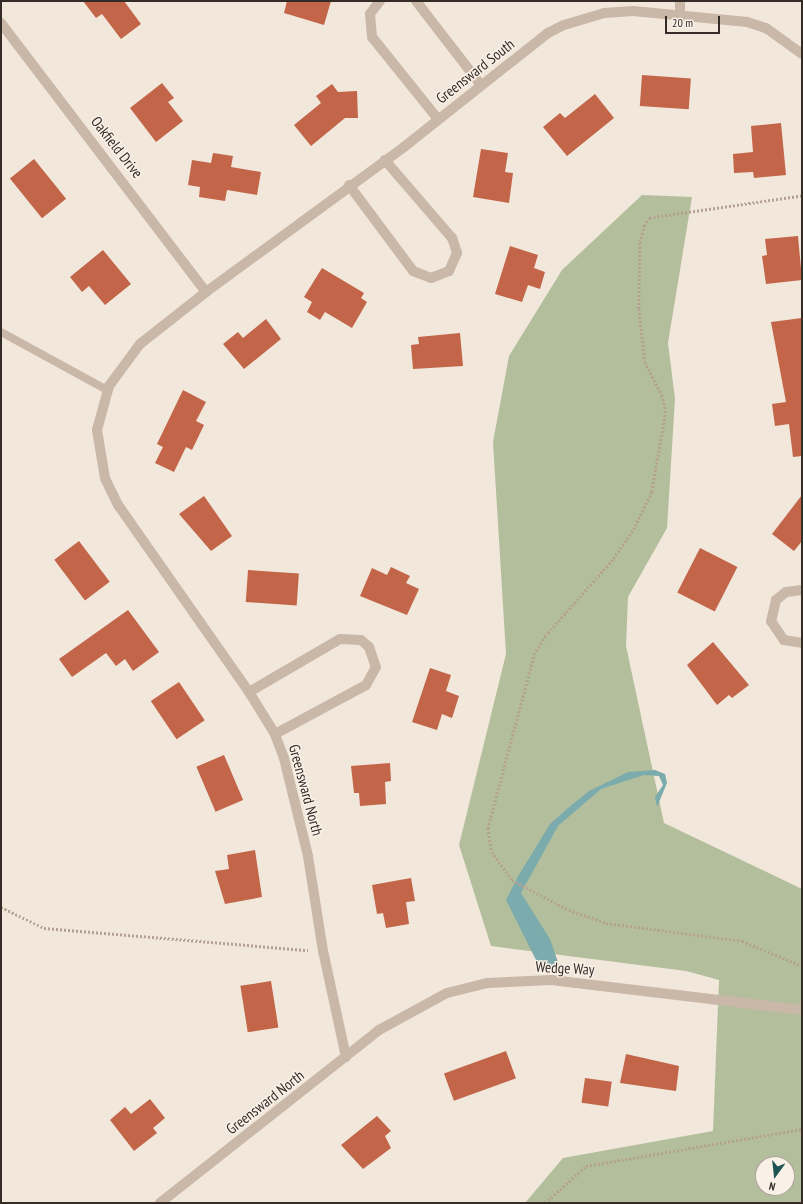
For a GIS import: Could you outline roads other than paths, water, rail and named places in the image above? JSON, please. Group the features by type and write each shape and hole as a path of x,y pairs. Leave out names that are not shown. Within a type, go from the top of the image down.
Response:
{"street":[{"path":"380,1 370,14 372,36 438,119"},
{"path":"416,1 481,85"},
{"path":"680,1 680,16"},
{"name":"Greensward South","path":"206,292 349,185 385,160 548,33 585,17 633,11 747,22 766,28 802,54"},
{"name":"Oakfield Drive","path":"1,23 206,292"},
{"path":"349,185 413,271 431,278 449,271 457,253 452,238 385,160"},
{"name":"Greensward North","path":"160,1203 346,1057 323,951 308,856 284,758 275,734 249,692 118,505 105,478 97,430 107,390 120,367 140,344 206,292"},
{"path":"802,590 786,592 776,600 771,621 784,640 802,643"},
{"path":"249,692 340,639 361,640 369,647 376,666 366,685 275,734"},
{"name":"Wedge Way","path":"346,1057 379,1030 427,1002 487,984 588,983 802,1010"}],"lane":[{"path":"1,332 107,390"}],"water":[{"path":"655,770 665,774 667,783 657,807 655,797 663,785 659,776 644,775 601,789 558,826 521,893 550,939 560,968 539,966 506,900 517,878 550,824 589,791 628,772"}]}
